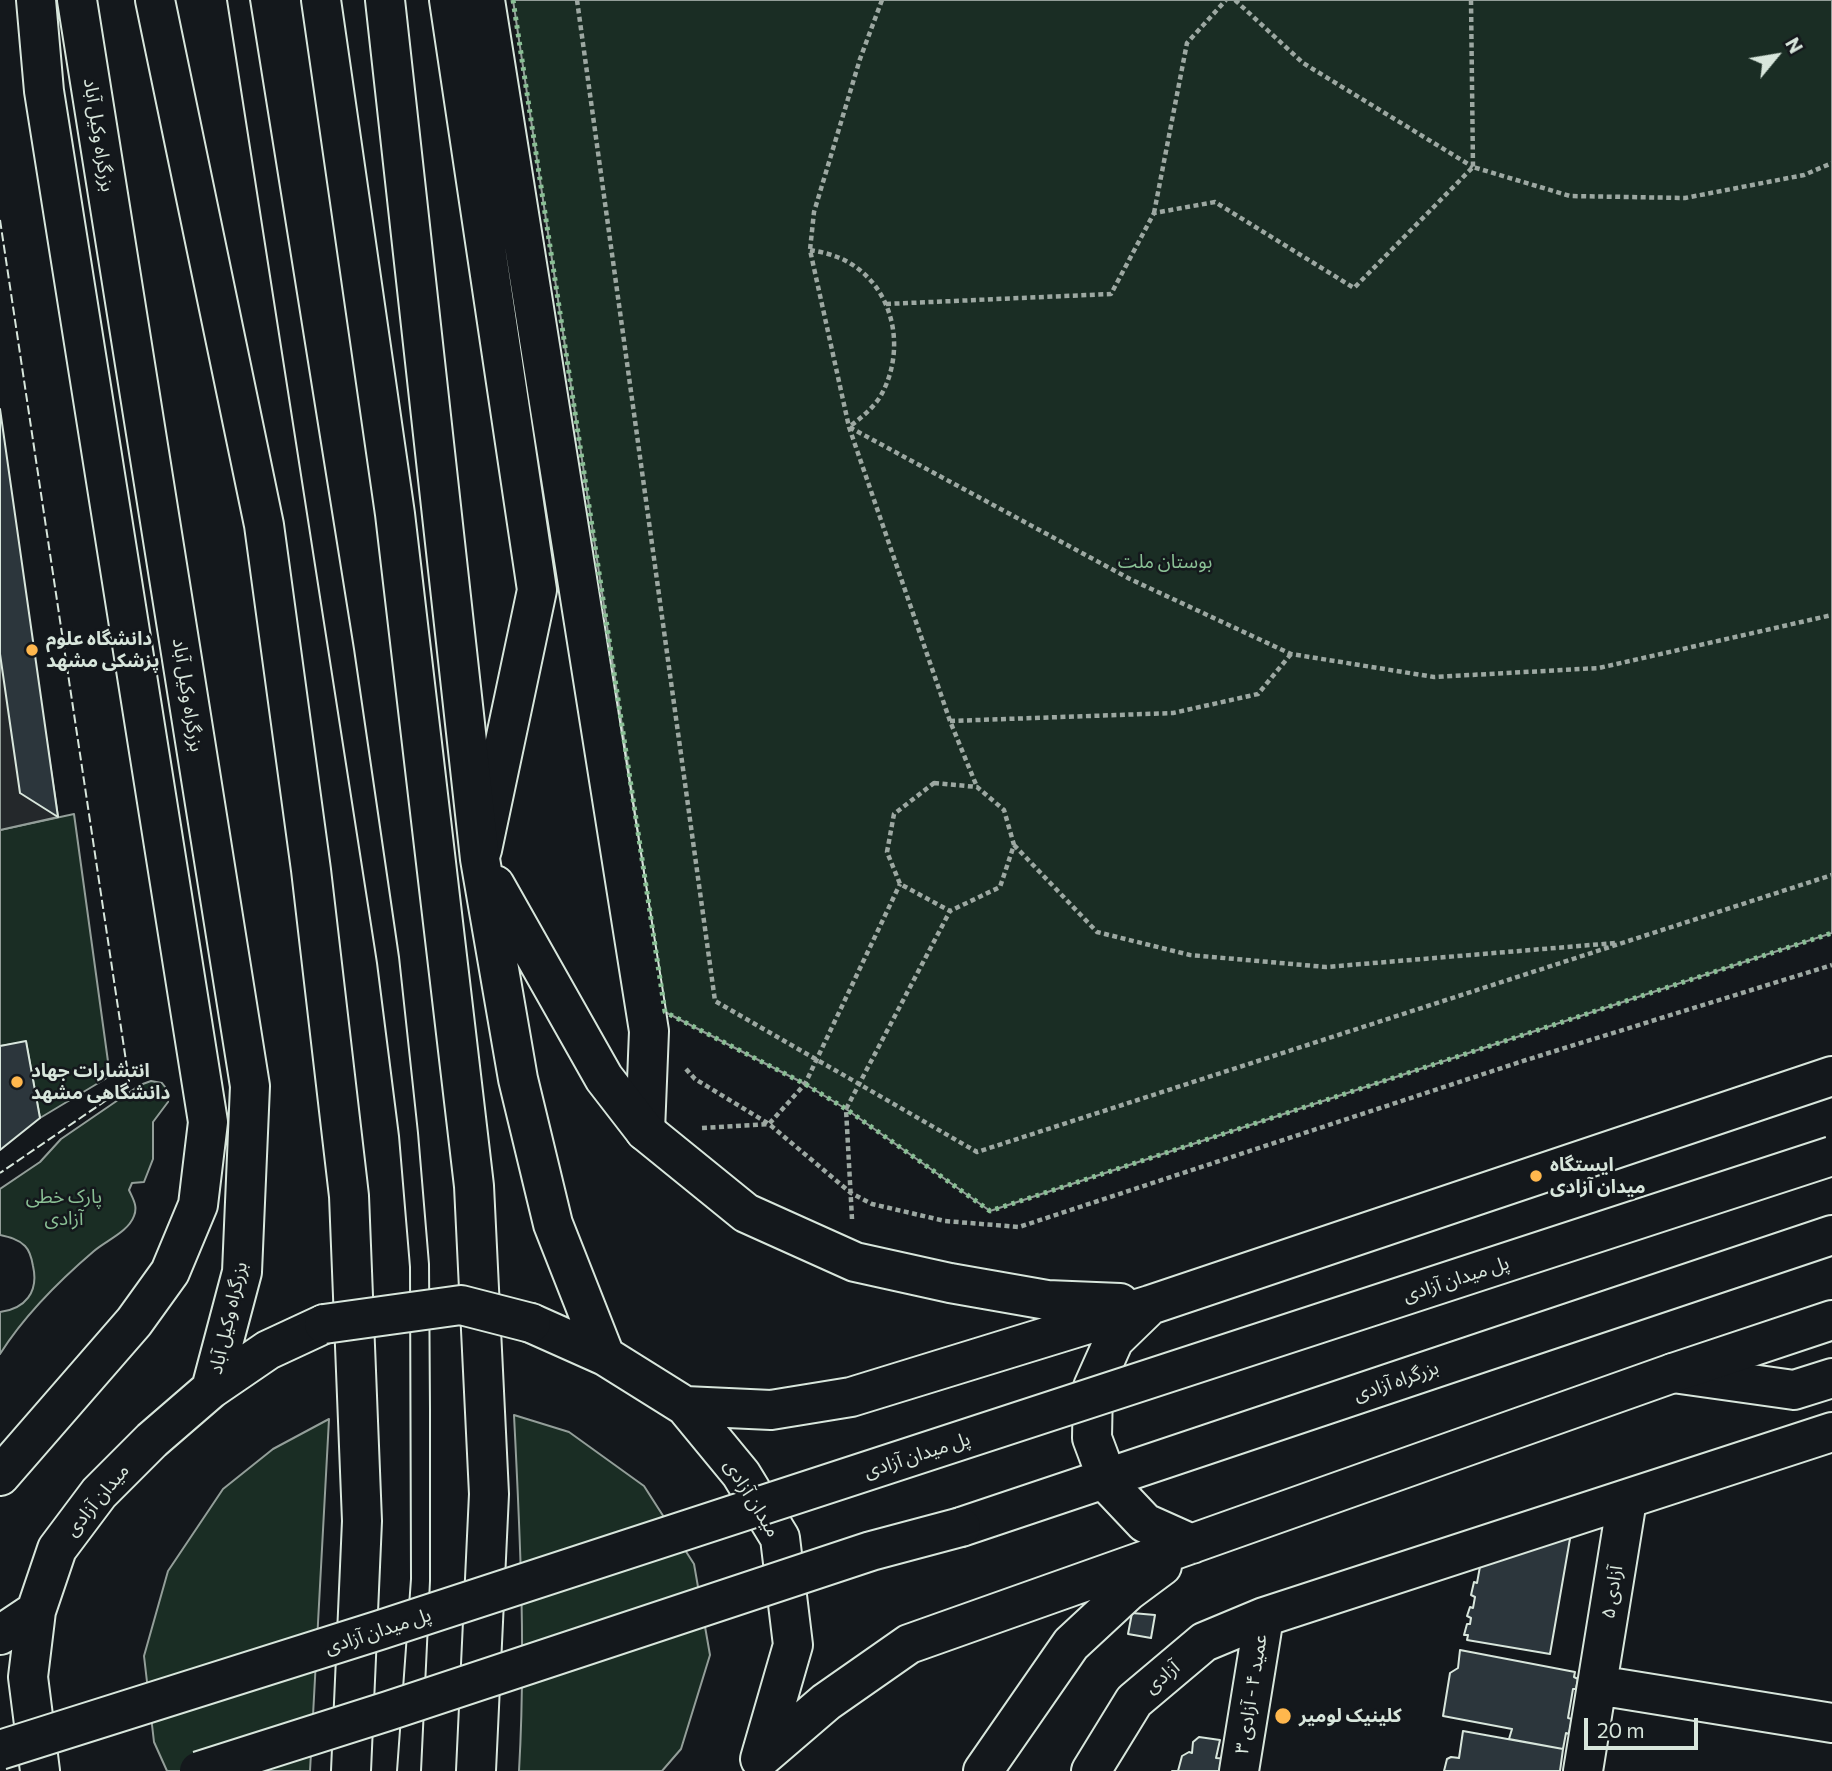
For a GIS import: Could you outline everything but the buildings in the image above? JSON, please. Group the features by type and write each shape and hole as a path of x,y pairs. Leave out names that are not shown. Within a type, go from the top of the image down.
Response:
{"main road":[{"path":"0,1476 134,1322 170,1272 198,1205 208,1122 44,91 36,0"},
{"name":"بزرگراه وکیل آباد","path":"77,0 250,1086 242,1272 211,1389"},
{"path":"155,0 264,525 311,870 349,1196 362,1521 351,1771"},
{"path":"321,0 395,514 474,1186 489,1494 476,1771"},
{"path":"385,0 481,859 519,1079 553,1224 605,1356"},
{"path":"449,0 537,590 481,859 604,1078 645,1131 746,1213 855,1262 950,1283 1047,1300 1150,1305"},
{"path":"485,0 649,1031 645,1131"},
{"path":"685,1406 771,1410 851,1397 1150,1305 1832,1076"},
{"name":"پل میدان آزادی","path":"0,1750 380,1630 1832,1156"},
{"name":"بزرگراه آزادی","path":"199,1771 388,1712 871,1551 961,1527 1832,1234"},
{"name":"میدان آزادی","path":"40,1771 28,1676 36,1611 57,1549 99,1493 152,1440 211,1389 268,1350 324,1324 461,1305 531,1324 605,1356 685,1406 740,1474 780,1538 793,1645 757,1764"},
{"path":"1150,1305 1114,1340 1093,1387 1092,1438 1110,1486 1145,1523 1192,1544"},
{"path":"757,1764 826,1702 909,1644 1673,1373 1832,1320"},
{"path":"1673,1373 1794,1390 1832,1378"},
{"name":"آزادی","path":"1091,1771 1134,1701 1204,1642 1264,1617 1832,1433"},
{"name":"آزادی ۵","path":"1583,1771 1627,1500"},
{"path":"983,1771 1071,1644 1127,1592 1192,1544"},
{"path":"0,1635 36,1611"},
{"name":"عمید ۴ - آزادی ۳","path":"1239,1771 1264,1617"},
{"path":"1597,1685 1832,1723"}],"path":[{"path":"577,0 715,1001 977,1152 1832,875"},
{"path":"882,0 860,59 814,212 810,250 849,427 950,721 977,787 1004,810 1014,845 1097,932 1191,955 1326,968 1623,943"},
{"path":"886,304 1111,294 1154,213 1187,43 1226,0"},
{"path":"1235,0 1303,63 1473,167 1570,196 1685,198 1804,175 1832,163"},
{"path":"1154,213 1215,202 1354,288 1473,167 1471,0"},
{"path":"810,250 847,261 876,288 886,304 892,323 895,342 888,382 865,415 849,427"},
{"path":"849,427 1130,579 1291,654 1434,677 1599,668 1832,615"},
{"path":"950,721 1173,713 1258,694 1291,654"},
{"path":"950,911 900,884 887,852 894,814 934,783 977,787"},
{"path":"855,1262 846,1109 950,911 1000,887 1014,845"},
{"path":"645,1131 769,1124 805,1084 900,884"},
{"path":"649,1031 695,1079 769,1124 850,1193 872,1204 945,1221 1019,1227 1526,1060 1832,965"}],"green space":[{"name":"بوستان ملت","path":"513,0 1832,0 1832,933 990,1211 846,1109 805,1084 665,1012"},
{"path":"74,814 110,1076 40,1118 26,1042 0,1046 0,830"},
{"name":"پارک خطی آزادی","path":"151,1081 162,1083 169,1092 168,1102 153,1122 153,1159 144,1182 132,1183 129,1190 135,1209 131,1222 56,1286 31,1312 0,1354 0,1312 17,1307 28,1298 34,1284 34,1275 25,1246 0,1235 0,1189 40,1162 61,1139 140,1085"},
{"path":"514,1415 569,1432 644,1486 694,1564 710,1655 681,1749 662,1771 519,1771 522,1637"},
{"path":"329,1419 310,1771 167,1771 154,1742 144,1656 168,1571 223,1489 273,1449"}],"shaded area":[{"path":"0,430 58,817 0,830"}],"tram line":[{"path":"227,0 377,963 399,1136 410,1267 411,1579 397,1771"},
{"path":"250,0 354,649 399,957 418,1133 429,1264 430,1409 430,1581 421,1771"}],"hedge":[{"path":"513,0 665,1012 805,1084 846,1109 990,1211 1832,933"}],"fence":[{"path":"0,220 129,1081 111,1097 0,1173"}],"place":[{"name":"دانشگاه علوم پزشکی مشهد","path":"32,650"},
{"name":"انتشارات جهاد دانشگاهی مشهد","path":"17,1082"},
{"name":"ایستگاه میدان آزادی","path":"1536,1176"},
{"name":"کلینیک لومیر","path":"1283,1716"}]}
